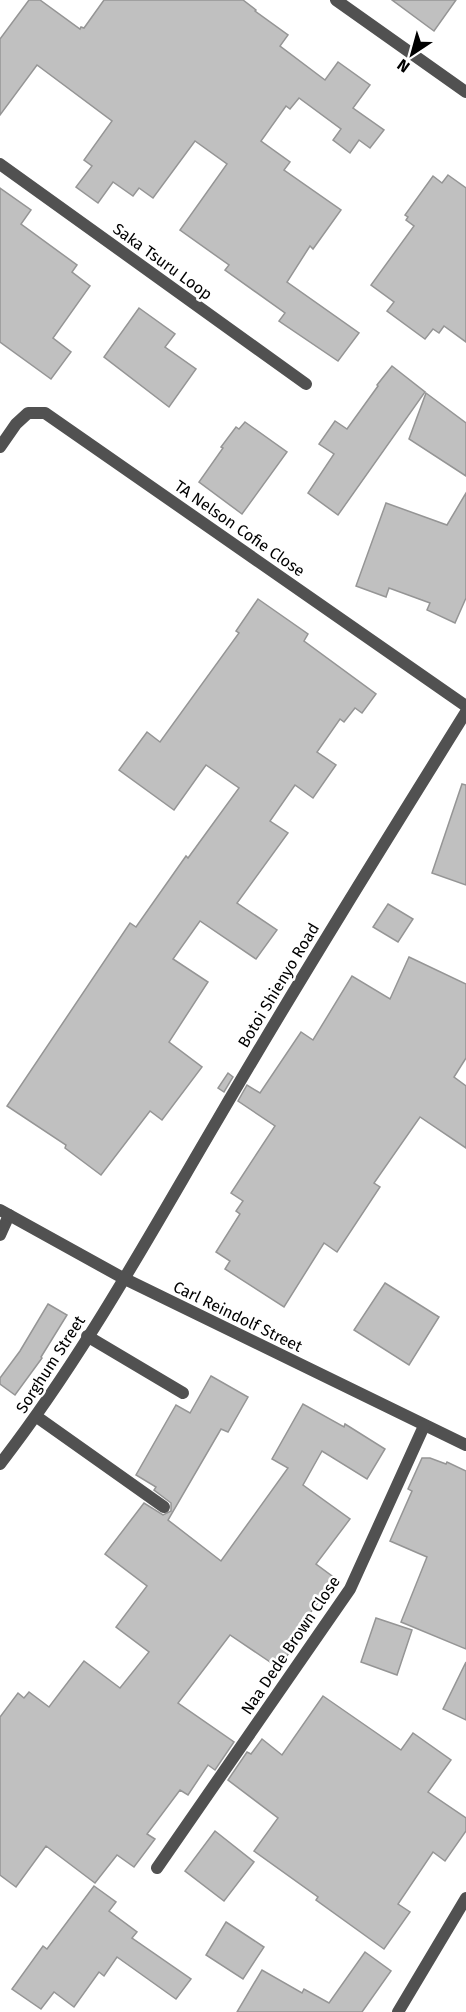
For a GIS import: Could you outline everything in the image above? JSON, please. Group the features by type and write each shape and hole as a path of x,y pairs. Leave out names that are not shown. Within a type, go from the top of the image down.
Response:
{"street":[{"path":"336,0 466,92"},
{"name":"Saka Tsuru Loop","path":"0,164 306,384"},
{"name":"TA Nelson Cofie Close","path":"0,447 16,424 28,412 45,413 466,706"},
{"name":"Botoi Shienyo Road","path":"123,1278 319,946 466,712"},
{"path":"0,1235 4,1212"},
{"name":"Carl Reindolf Street","path":"4,1212 123,1278 466,1445"},
{"name":"Sorghum Street","path":"0,1464 37,1417 123,1278"},
{"path":"87,1336 183,1393"},
{"path":"37,1417 164,1507"},
{"name":"Naa Dede Brown Close","path":"157,1868 350,1589 424,1426"},
{"path":"398,2012 466,1898"}],"building":[{"path":"29,0 40,0 80,29 84,28 104,0 243,0 288,35 280,46 325,80 338,62 370,85 353,108 384,130 370,148 359,140 350,153 333,140 341,129 299,98 290,109 286,106 261,141 290,162 284,170 341,210 313,249 310,246 287,282 359,333 338,361 279,321 285,313 225,270 229,265 180,230 227,164 195,141 153,198 139,188 133,196 113,182 98,203 76,187 92,166 84,160 112,121 37,65 0,115 0,39"},
{"path":"392,0 456,0 434,31"},
{"path":"448,175 466,188 466,342 444,326 439,333 433,329 425,339 387,311 394,302 371,285 414,226 406,220 408,217 405,215 433,176 442,183"},
{"path":"0,188 31,210 21,224 77,265 72,272 90,286 53,338 71,352 51,379 0,342"},
{"path":"139,308 175,334 165,347 196,369 169,407 104,357"},
{"path":"392,366 425,392 338,515 308,493 334,454 319,444 335,421 347,429"},
{"path":"426,393 466,423 466,476 409,439"},
{"path":"245,422 287,452 242,514 199,482 236,427 239,429"},
{"path":"466,493 466,598 455,623 427,610 430,603 389,588 386,597 356,586 386,503 447,525"},
{"path":"258,599 308,634 304,641 376,694 362,713 355,708 344,722 340,719 317,752 336,765 313,798 295,785 270,821 288,833 237,903 277,930 256,959 200,921 173,959 208,982 169,1042 202,1067 162,1120 150,1111 101,1175 65,1148 66,1145 7,1106 130,923 136,927 186,856 188,858 239,788 206,765 174,810 119,770 147,732 160,742 239,633 236,631"},
{"path":"462,784 466,785 466,885 432,873"},
{"path":"388,904 413,919 398,942 373,927"},
{"path":"409,957 466,984 466,1058 454,1077 466,1086 466,1148 420,1117 374,1183 380,1187 337,1252 324,1243 284,1307 225,1269 230,1261 216,1252 240,1214 236,1211 243,1201 231,1193 275,1126 238,1101 247,1085 260,1093 301,1032 313,1040 352,976 390,999"},
{"path":"228,1073 233,1077 224,1092 218,1088"},
{"path":"385,1283 439,1317 409,1365 354,1330"},
{"path":"48,1304 67,1315 42,1358 15,1395 0,1384 0,1378 20,1351"},
{"path":"211,1376 248,1397 228,1432 221,1429 168,1520 221,1561 288,1468 272,1459 303,1404 344,1427 345,1424 385,1449 367,1479 322,1451 303,1485 350,1519 316,1564 336,1579 304,1621 308,1624 279,1668 230,1635 178,1703 234,1742 215,1770 208,1765 188,1795 180,1790 147,1834 155,1839 134,1867 117,1855 95,1883 46,1846 16,1887 0,1875 0,1717 18,1693 24,1698 29,1692 49,1707 84,1661 120,1688 149,1652 116,1627 147,1586 105,1554 144,1503 163,1515 171,1511 171,1503 154,1490 156,1487 136,1475 176,1405 190,1413"},
{"path":"422,1458 430,1458 446,1464 447,1462 466,1471 466,1649 401,1622 427,1557 390,1541 412,1491 408,1489"},
{"path":"376,1618 412,1630 397,1675 361,1662"},
{"path":"466,1662 466,1720 443,1709"},
{"path":"323,1696 401,1750 413,1733 451,1760 428,1792 466,1818 466,1831 445,1861 433,1852 398,1904 410,1912 384,1949 316,1900 318,1897 254,1851 278,1818 228,1780 247,1752 251,1754 262,1739 282,1755"},
{"path":"215,1831 254,1862 224,1901 185,1871"},
{"path":"94,1886 116,1902 109,1911 137,1932 132,1938 191,1979 176,1999 117,1957 104,1976 99,1972 74,2007 54,1992 41,2009 12,1989 43,1946 47,1949"},
{"path":"226,1922 264,1947 243,1979 206,1955"},
{"path":"365,1952 391,1971 362,2012 237,2012 262,1970 302,1993 304,1989 329,2003"}]}
